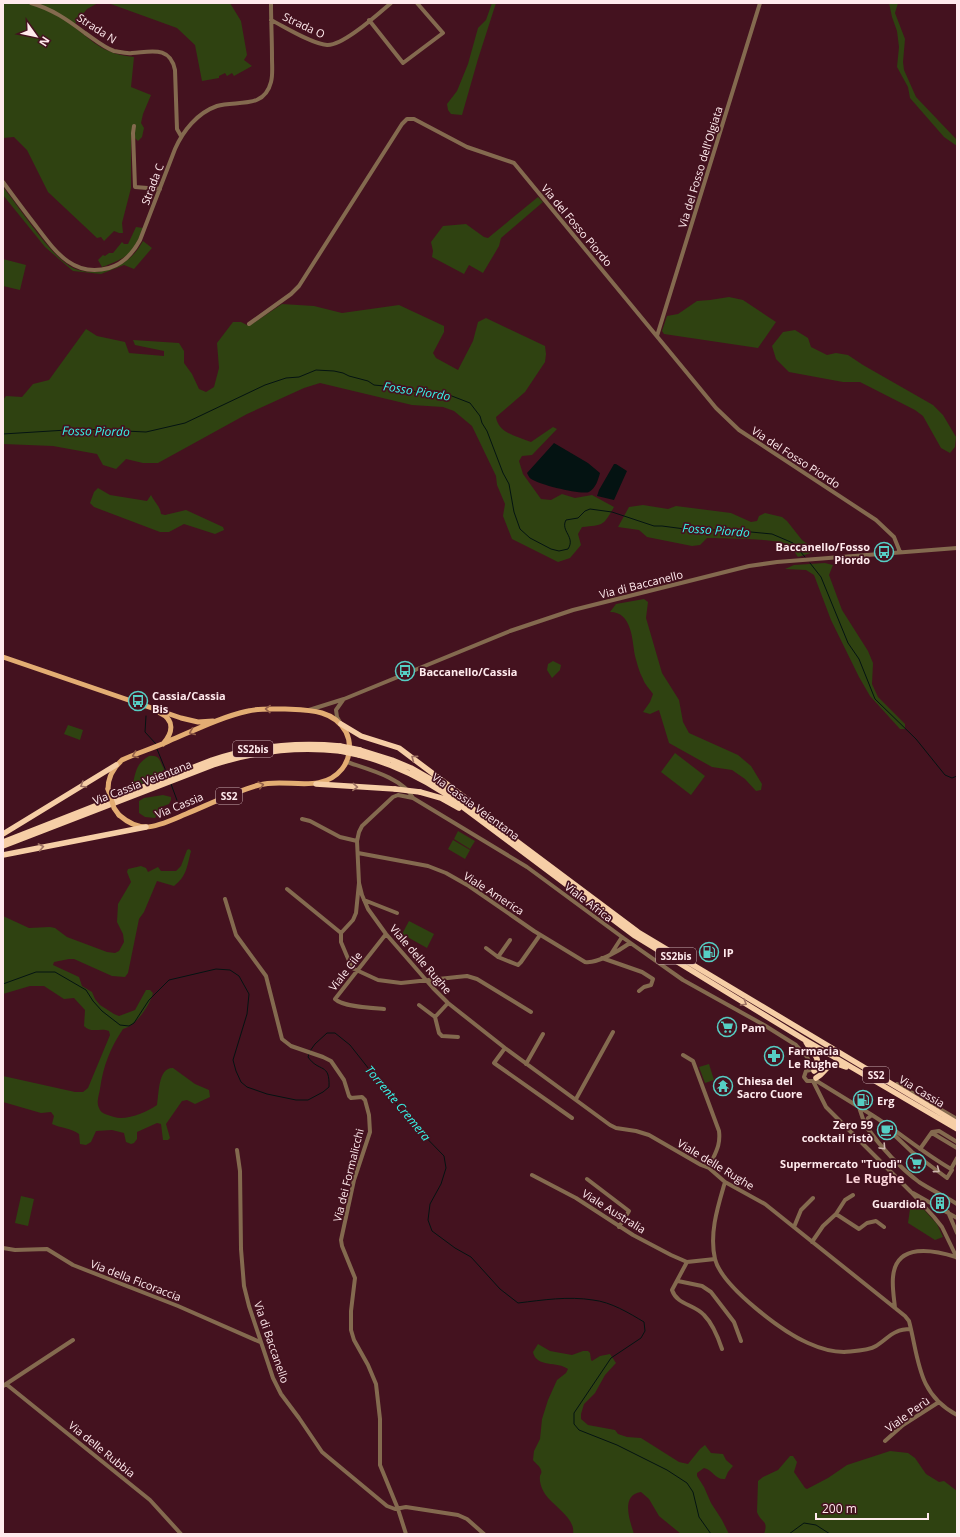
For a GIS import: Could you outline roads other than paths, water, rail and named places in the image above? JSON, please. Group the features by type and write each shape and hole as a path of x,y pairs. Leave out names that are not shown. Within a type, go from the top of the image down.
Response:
{"highway":[{"path":"341,724 362,736 389,744 409,755 476,806 485,820"},
{"name":"Via Cassia Veientana","path":"3,846 172,778 235,757 260,752 302,748 340,749 360,752 430,784 444,793 485,820 635,936 805,1040"},
{"path":"3,834 116,765"},
{"name":"Via Cassia Veientana","path":"3,842 164,782"},
{"name":"SS2","path":"316,784 420,792 441,798 485,820"},
{"path":"3,854 146,828"},
{"name":"Via Cassia Veientana","path":"498,830 638,932 795,1027"},
{"name":"Via Cassia","path":"795,1027 957,1124"},
{"path":"805,1040 817,1056 819,1064 817,1069 812,1070"},
{"name":"Via Cassia","path":"805,1040 957,1129"},
{"path":"840,1054 850,1056 897,1084"},
{"path":"815,1080 826,1068 835,1064 856,1070"}],"main road":[{"path":"3,657 181,718 198,722 222,719"},
{"path":"154,709 167,718 171,727 170,736 158,746"},
{"path":"116,765 129,757 222,719 259,709 307,710 328,715 341,724 350,742 347,762"},
{"name":"Via Cassia","path":"116,765 110,776 108,789 114,808 119,815 131,823 146,828 166,822 260,784 278,782 316,784 335,775 347,762"}],"street":[{"name":"Strada N","path":"31,3 58,14 111,49 132,54 156,51 168,56 172,61 174,68 177,129 181,136"},
{"name":"Strada C","path":"3,182 59,254 76,266 94,270 115,266 125,260 133,252 140,240 181,136 195,120 211,109 224,105 252,102 260,98 267,91 272,76 271,3"},
{"name":"Strada O","path":"271,20 300,35 321,44 329,45 341,42 391,3"},
{"path":"369,20 403,64 443,33 417,3"},
{"path":"421,7 425,3"},
{"name":"Via del Fosso dell'Olgiata","path":"657,336 760,3"},
{"name":"Via del Fosso Piordo","path":"249,324 289,296 299,286 402,124 410,118 416,120 468,147 514,163 716,408 732,424 876,520 892,535 897,542 900,552"},
{"path":"134,126 134,187 160,189"},
{"name":"Via di Baccanello","path":"307,710 344,699 510,630 573,610 749,566 777,562 957,548"},
{"path":"341,724 336,710 344,699"},
{"name":"Viale Africa","path":"347,762 395,780 413,798 527,867 622,938 683,980 764,1025 796,1046 807,1057 812,1070 816,1074 815,1080 826,1107 911,1192 942,1227 957,1257"},
{"path":"413,798 398,795 393,797 362,826 359,832 357,841 359,883 356,913 353,920 341,933 341,942 347,960 352,968 378,980 401,983 462,976 477,979 531,1012"},
{"path":"302,819 310,821 337,836 357,841"},
{"name":"Viale America","path":"358,853 417,863 439,869 469,886 540,935 585,962 590,962 619,951 630,943"},
{"name":"Viale delle Rughe","path":"359,883 368,909 386,934 432,988 448,1003 526,1064 613,1127 649,1135 701,1165 709,1168 725,1182 758,1199 905,1316 909,1321 923,1380 940,1402 957,1415"},
{"path":"287,889 341,933"},
{"name":"Via dei Formalicchi","path":"225,899 236,935 266,976 282,1039 286,1043 298,1049 331,1061 344,1080 349,1096 351,1098 362,1097 365,1100 370,1132 368,1142 354,1180 341,1240 355,1278 350,1330 376,1384 380,1419 380,1465 398,1509"},
{"path":"364,899 397,913"},
{"name":"Viale Cile","path":"384,1009 350,1004 337,1001 335,999 386,934"},
{"path":"486,948 498,957 513,964 519,964 540,935"},
{"name":"Viale America","path":"610,954 622,938"},
{"path":"498,957 510,940"},
{"path":"601,958 642,972 653,979 651,985 644,987 639,991"},
{"path":"435,1017 448,1003"},
{"path":"418,1005 435,1017 439,1033 442,1036 458,1037"},
{"path":"576,1099 613,1032"},
{"path":"526,1064 544,1034"},
{"path":"505,1048 494,1063 572,1118"},
{"path":"682,1055 693,1061 719,1131 719,1148 709,1168"},
{"name":"Viale Africa","path":"812,1070 806,1071 804,1077 807,1081 815,1080"},
{"path":"815,1080 892,1127 920,1149 951,1169"},
{"path":"897,1084 957,1119"},
{"path":"859,1106 865,1125 874,1138 896,1162 919,1182 957,1204"},
{"path":"865,1125 868,1118 872,1115"},
{"path":"892,1127 889,1130 912,1152 947,1178 957,1158"},
{"path":"920,1149 932,1132 939,1131 957,1142"},
{"path":"932,1132 957,1148"},
{"name":"Via di Baccanello","path":"237,1150 240,1171 241,1249 244,1286 260,1342 276,1385 320,1450 385,1505 393,1509 398,1509"},
{"name":"Viale Australia","path":"532,1175 576,1198 620,1227 687,1262"},
{"path":"587,1179 629,1211 620,1227"},
{"path":"725,1182 714,1219 713,1243 715,1259 724,1275 745,1299 762,1313 794,1336 808,1343 824,1349 843,1352 876,1347 896,1332 911,1329"},
{"path":"911,1192 957,1218"},
{"path":"812,1242 823,1226 836,1214 845,1200 853,1195"},
{"path":"794,1227 801,1210 813,1198"},
{"path":"947,1212 957,1233"},
{"path":"836,1214 859,1229 867,1223 876,1221 884,1227"},
{"name":"Via della Ficoraccia","path":"3,1248 20,1250 47,1250 70,1264 172,1303 260,1342"},
{"path":"895,1308 893,1277 895,1267 900,1260 908,1254 919,1250 938,1251 957,1257"},
{"path":"715,1259 687,1262 672,1290 674,1297 704,1314 712,1325 722,1349"},
{"path":"678,1281 702,1286 711,1292 734,1322 741,1341"},
{"path":"4,1385 73,1340"},
{"name":"Via delle Rubbia","path":"4,1385 150,1500 181,1534"},
{"name":"Viale Perù","path":"885,1441 903,1425 940,1402"},
{"path":"406,1534 398,1509 406,1507 458,1515 467,1519 484,1534"}],"waterway":[{"name":"Fosso Piordo","path":"3,434 83,429 146,432 185,423 265,385 286,378 299,377 316,370 334,371 393,390 404,389 417,392 444,393 470,403 480,416 503,473 509,484 514,512 520,529 530,538 551,549 559,551 568,549 570,541 565,527 566,520 578,518 585,511 590,509 612,512 654,526 700,531 719,529 772,534 793,543 805,557"},
{"name":"Fosso Piordo","path":"810,563 821,577 848,643 859,659 875,699 916,739 945,775 952,778 957,776"},
{"path":"146,716 145,732 156,744"},
{"path":"157,749 168,776"},
{"path":"171,784 178,803"},
{"name":"Torrente Cremera","path":"3,984 36,972 55,972 86,990 102,1011 120,1025 129,1026 134,1023 149,1000 169,980 216,969 230,970 239,976 249,994 247,1014 233,1060 241,1082 247,1087 267,1094 296,1100 308,1100 329,1087 328,1074 312,1062 308,1057 309,1054"},
{"name":"Torrente Cremera","path":"310,1051 327,1033 335,1033 350,1045 410,1121 444,1156 446,1168 441,1184 430,1204 428,1220 432,1231 455,1248 471,1257 500,1289 518,1303 565,1298 600,1301 620,1308 644,1322 645,1331 641,1338 611,1358 574,1413 574,1424 579,1430 617,1445 667,1470 687,1483 693,1492 699,1517 711,1534"},
{"name":"Torrente Cremera","path":"789,1534 804,1523 816,1525 830,1534"}],"place":[{"name":"Baccanello/Fosso Piordo","path":"884,552"},
{"name":"Baccanello/Cassia","path":"405,671"},
{"name":"Cassia/Cassia Bis","path":"138,701"},
{"name":"IP","path":"709,952"},
{"name":"Pam","path":"727,1027"},
{"name":"Farmacia Le Rughe","path":"774,1056"},
{"name":"Chiesa del Sacro Cuore","path":"723,1086"},
{"name":"Erg","path":"863,1100"},
{"name":"Zero 59 cocktail ristò","path":"887,1130"},
{"name":"Supermercato \"Tuodì\"","path":"916,1163"},
{"name":"Guardiola","path":"940,1203"}],"district":[{"name":"Le Rughe","path":"875,1178"}]}
